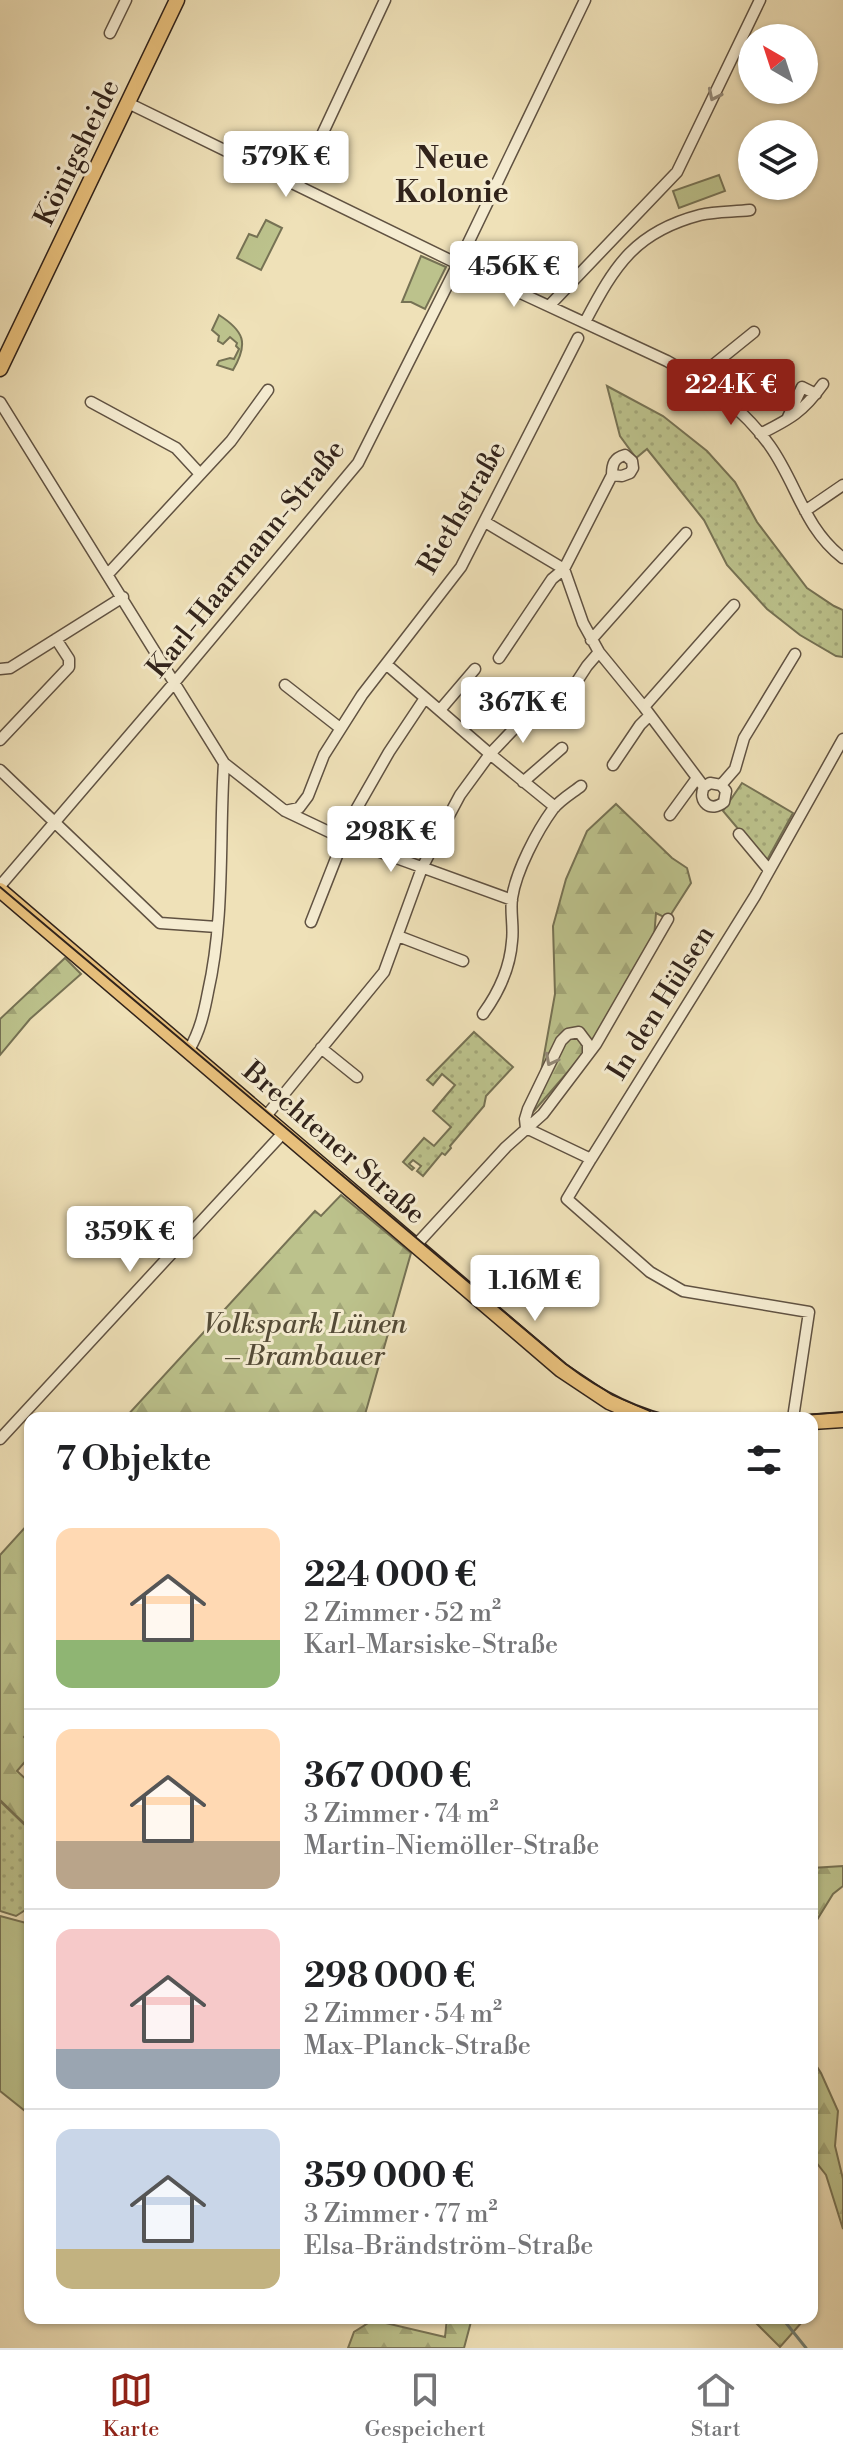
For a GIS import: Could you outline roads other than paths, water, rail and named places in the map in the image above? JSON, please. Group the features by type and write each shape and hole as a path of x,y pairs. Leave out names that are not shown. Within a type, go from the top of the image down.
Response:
{"main road":[{"name":"Königsheide","path":"0,369 177,0"},
{"name":"Brechtener Straße","path":"0,888 571,1377 609,1402 632,1412"},
{"path":"818,1422 843,1420"}],"street":[{"path":"110,33 126,0"},
{"path":"298,186 385,0"},
{"name":"Karl-Haarmann-Straße","path":"0,888 358,463 585,0"},
{"path":"549,306 677,172 760,0"},
{"path":"128,103 697,378 732,403 760,434 782,466 820,537 843,558"},
{"path":"585,322 614,273 644,238 703,214 750,210"},
{"path":"697,378 754,332"},
{"name":"Riethstraße","path":"285,811 299,808 308,796 324,755 340,728 461,567 578,338"},
{"path":"760,434 809,405 820,389"},
{"path":"108,574 231,441 268,390"},
{"path":"0,402 224,763 285,811 344,839 512,900"},
{"path":"91,402 176,448 200,474"},
{"path":"499,658 552,579 564,569 612,475"},
{"path":"805,511 843,485"},
{"path":"485,522 564,569 591,640 701,783 702,800 707,806 721,805 726,799 726,791 714,782 701,783 670,815"},
{"path":"591,640 686,533"},
{"path":"1,671 123,597"},
{"path":"613,765 647,711 734,605"},
{"path":"0,740 69,667 69,659 56,639"},
{"path":"557,712 599,652"},
{"path":"721,785 735,769 744,738 795,654"},
{"path":"386,664 555,807"},
{"path":"440,710 475,669"},
{"path":"285,685 340,728"},
{"path":"311,922 353,815 425,698"},
{"path":"266,1116 384,972 422,868 460,795 490,754 531,711"},
{"name":"In den Hülsen","path":"794,1412 809,1312 683,1291 650,1272 567,1199 769,870 843,739"},
{"path":"523,782 562,748"},
{"path":"189,1050 199,1033 214,966 223,856 224,763"},
{"path":"0,770 160,923 217,927"},
{"path":"483,1014 505,978 512,941 512,900 516,883 534,842 555,807 581,786"},
{"path":"739,834 769,870"},
{"path":"416,1245 526,1128 543,1114 588,1054 668,919"},
{"path":"398,936 463,961"},
{"path":"526,1128 528,1109 555,1051 568,1034 579,1032 588,1044 588,1054"},
{"path":"321,1048 357,1077"},
{"path":"526,1128 591,1159"},
{"path":"25,1412 284,1132"},
{"path":"0,1439 24,1413"}],"waterway":[{"path":"787,2324 806,2348"}],"tram line":[{"path":"0,887 566,1364 620,1398 657,1412"},
{"path":"818,1414 843,1412"}],"district":[{"name":"Neue Kolonie","path":"452,175"}],"park label":[{"name":"Volkspark Lünen – Brambauer","path":"305,1339"}]}
